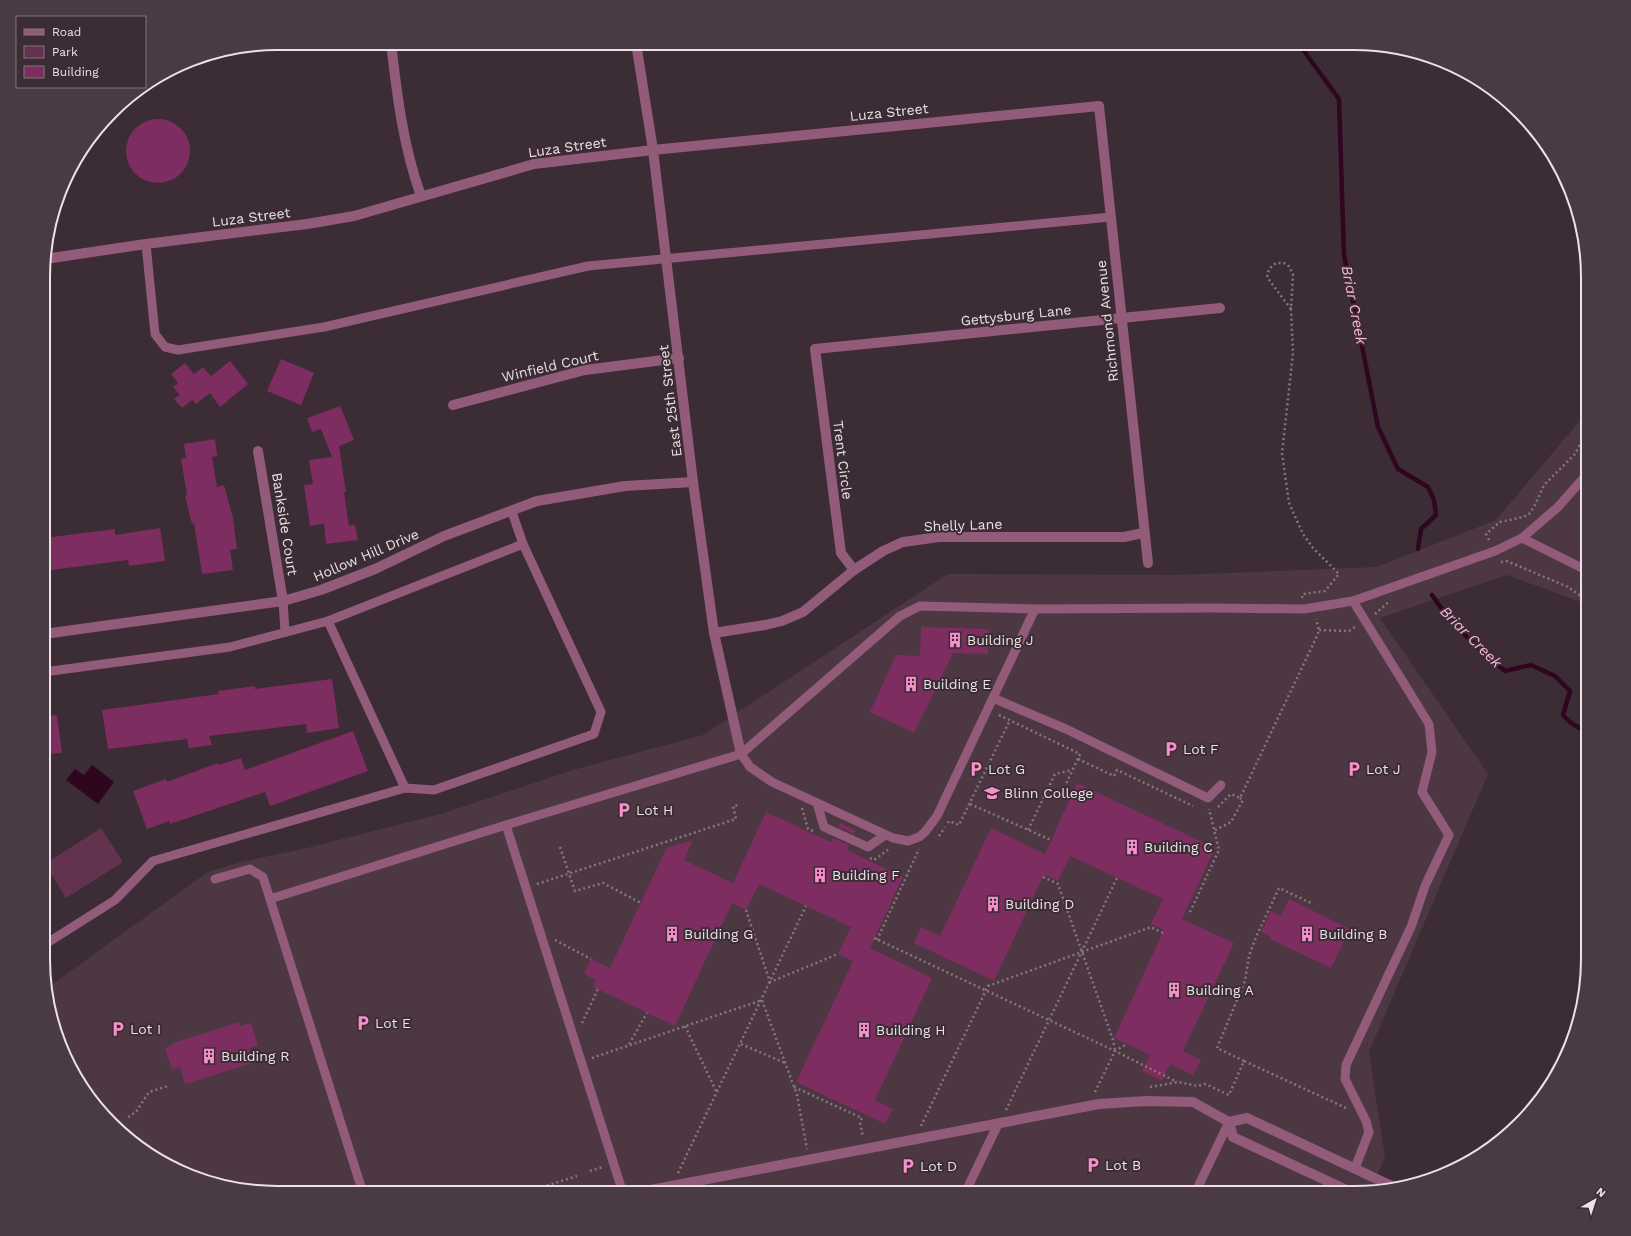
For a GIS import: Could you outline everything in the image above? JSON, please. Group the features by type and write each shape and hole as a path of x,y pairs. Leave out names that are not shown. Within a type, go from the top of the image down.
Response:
{"street":[{"path":"392,50 400,119 412,169 421,196"},
{"name":"East 25th Street","path":"637,50 653,150 693,482 714,633 741,754"},
{"name":"Luza Street","path":"51,258 146,244 307,224 354,216 534,164 653,150 1100,106"},
{"name":"Richmond Avenue","path":"1100,106 1143,533 1148,563"},
{"name":"Gettysburg Lane","path":"814,349 1220,308"},
{"name":"Trent Circle","path":"814,349 841,553 854,570"},
{"name":"Winfield Court","path":"453,405 585,370 679,358"},
{"name":"Bankside Court","path":"258,451 283,601"},
{"name":"Hollow Hill Drive","path":"50,633 283,601 321,590 375,569 444,536 537,502 625,486 693,482"},
{"name":"Shelly Lane","path":"714,633 766,625 782,621 803,612 854,570 883,551 903,542 939,537 1124,537 1143,533"},
{"path":"670,1186 1000,1120 1099,1104 1146,1101 1193,1102 1229,1122 1247,1118 1387,1184"},
{"path":"1229,1122 1233,1137 1338,1186"}],"lane":[{"path":"146,244 155,334 165,348 178,350 324,327 588,266 1111,217"},
{"path":"270,899 506,825 741,754 900,616 920,606 1035,609 1304,609 1353,601 1495,551 1522,538 1558,507 1581,481"},
{"path":"50,941 115,900 153,861 405,788 434,790 594,734 601,712 523,544 512,512"},
{"path":"1522,538 1581,568"},
{"path":"50,671 230,647 328,621 523,544"},
{"path":"283,601 285,632"},
{"path":"1353,601 1429,724 1432,752 1422,792 1449,835 1425,886 1411,927 1346,1065 1345,1080 1366,1121 1369,1132 1355,1168"},
{"path":"741,754 750,767 772,782 885,835 908,841 925,832 937,816 1035,609"},
{"path":"328,621 405,788"},
{"path":"993,698 1066,729 1208,798 1221,785"},
{"path":"818,803 824,827 868,847 885,835"},
{"path":"506,825 621,1186"},
{"path":"214,879 250,869 263,877 361,1186"},
{"path":"968,1186 1000,1120"},
{"path":"1198,1186 1229,1122"}],"path":[{"path":"1290,309 1267,277 1269,269 1276,263 1284,263 1292,269 1290,309 1293,353 1282,453 1290,503 1303,534 1313,548 1339,574 1325,591 1303,594 1302,598"},
{"path":"1491,543 1486,534 1492,527 1500,522 1524,518 1529,514 1534,508 1544,485 1575,454 1581,442"},
{"path":"1496,564 1507,561 1568,587 1581,596"},
{"path":"1375,614 1392,600"},
{"path":"1240,798 1319,630 1316,619"},
{"path":"1319,630 1349,631 1357,626"},
{"path":"999,715 1080,754 1066,784"},
{"path":"936,839 950,821 959,825 1010,720"},
{"path":"1078,759 1114,776 1117,770 1198,808"},
{"path":"1028,830 1055,774 1072,769"},
{"path":"1214,830 1231,822 1243,800 1231,794 1217,807"},
{"path":"539,890 537,883 736,819 733,806 739,804"},
{"path":"970,804 1051,840"},
{"path":"799,805 802,808 808,829 815,832"},
{"path":"1190,912 1219,850 1210,809 1204,809"},
{"path":"560,847 575,891 603,883 641,903"},
{"path":"914,850 923,847"},
{"path":"868,857 874,860 890,848 895,849"},
{"path":"920,849 876,939 1115,1050 1178,1082 1196,1086 1205,1084 1214,1090 1229,1095 1244,1061"},
{"path":"1043,877 1058,884 1113,1040 1115,1050 1092,1098"},
{"path":"1000,1120 1050,1021 1117,878"},
{"path":"1311,903 1279,888 1256,937 1249,956 1245,981 1217,1048 1348,1109 1352,1106"},
{"path":"678,1173 718,1094 806,906"},
{"path":"746,910 770,982"},
{"path":"918,1132 988,986 1151,927 1163,933"},
{"path":"540,933 591,959"},
{"path":"552,933 557,948"},
{"path":"770,982 838,954"},
{"path":"581,1024 598,989"},
{"path":"592,1058 762,1000"},
{"path":"762,1000 794,1086 808,1152 800,1153"},
{"path":"629,1045 647,1013"},
{"path":"579,1016 584,1030"},
{"path":"684,1026 718,1094"},
{"path":"741,1044 785,1063"},
{"path":"1115,1050 1127,1044"},
{"path":"590,1051 594,1065"},
{"path":"1146,1088 1178,1082"},
{"path":"128,1117 136,1112 148,1092 168,1086"},
{"path":"794,1086 862,1118 860,1122 864,1141"},
{"path":"590,1171 605,1166"},
{"path":"670,1175 686,1172"},
{"path":"545,1186 577,1176"}],"shaded area":[{"name":"Blinn College","path":"1581,419 1581,602 1507,575 1380,618 1488,774 1369,1052 1385,1157 1372,1186 262,1186 233,1182 204,1174 177,1163 151,1148 127,1130 106,1109 88,1085 67,1046 54,1003 52,985 208,872 241,862 311,847 444,813 573,770 703,735 948,574 1177,575 1377,567 1496,520"},
{"path":"92,765 114,782 98,804 66,780 75,769 84,775"}],"green space":[{"path":"101,828 123,862 66,898 50,872 50,861"}],"building":[{"path":"158,119 170,121 181,128 188,139 190,151 188,163 181,174 170,181 158,183 146,181 135,174 128,163 126,151 128,139 135,128 146,121"},
{"path":"281,359 314,373 301,405 267,391"},
{"path":"230,361 248,384 220,407 210,393 196,404 192,400 182,408 174,399 180,395 173,387 178,383 171,374 185,363 194,374 203,367 211,376"},
{"path":"340,406 354,440 339,446 346,492 344,492 349,526 355,525 358,540 326,544 324,524 310,526 304,485 313,484 309,460 332,457 321,429 312,432 307,418"},
{"path":"215,439 217,456 212,457 217,487 224,485 233,518 237,549 230,550 233,570 202,574 194,523 192,524 185,496 187,495 181,459 186,458 184,444"},
{"path":"160,528 165,561 129,566 128,560 50,570 50,537 115,529 115,535"},
{"name":"Building E","path":"921,627 989,629 988,654 953,653 914,733 870,712 896,655 920,656"},
{"path":"332,679 339,728 307,733 306,724 209,736 212,745 189,748 187,739 108,749 102,710 219,694 218,691 255,686 255,689"},
{"path":"57,715 62,753 50,754 50,716"},
{"path":"353,731 368,771 270,806 265,792 170,824 169,821 147,829 133,791 166,779 167,782 218,763 219,765 241,758 245,770"},
{"path":"1077,783 1215,848 1182,919 1234,943 1183,1051 1201,1060 1193,1075 1170,1064 1162,1081 1142,1071 1150,1055 1114,1038 1164,930 1151,924 1163,899 1070,856 1058,881 1044,874 994,981 914,943 921,927 940,936 991,828 1045,854"},
{"path":"766,812 831,842 833,838 849,845 847,850 903,877 870,948 932,978 875,1100 893,1109 885,1124 796,1082 853,961 838,954 851,927 759,884 746,910 732,903 675,1026 593,987 596,980 584,974 591,959 610,968 665,851 669,847 693,840 684,860 733,883"},
{"path":"840,823 856,831 854,834 838,827"},
{"name":"Building B","path":"1289,899 1350,929 1331,968 1270,939 1271,937 1261,932 1271,911 1281,916"},
{"name":"Building R","path":"239,1022 240,1026 251,1023 258,1046 249,1048 253,1063 185,1084 180,1067 172,1069 165,1048 173,1045 173,1043"}],"waterway":[{"name":"Briar Creek","path":"1303,50 1339,99 1344,255 1378,427 1398,469 1428,487 1434,500 1436,515 1421,529 1418,549"},
{"name":"Briar Creek","path":"1432,595 1439,606 1466,636 1505,671 1531,665 1555,676 1570,691 1563,715 1571,723 1581,729"}],"place":[{"name":"Building J","path":"955,640"},
{"name":"Building E","path":"911,684"},
{"name":"Lot F","path":"1171,749"},
{"name":"Lot G","path":"976,769"},
{"name":"Lot J","path":"1354,769"},
{"name":"Blinn College","path":"992,793"},
{"name":"Lot H","path":"624,810"},
{"name":"Building C","path":"1132,847"},
{"name":"Building F","path":"820,875"},
{"name":"Building D","path":"993,904"},
{"name":"Building G","path":"672,934"},
{"name":"Building B","path":"1307,934"},
{"name":"Building A","path":"1174,990"},
{"name":"Lot E","path":"363,1023"},
{"name":"Lot I","path":"118,1029"},
{"name":"Building H","path":"864,1030"},
{"name":"Building R","path":"209,1056"},
{"name":"Lot B","path":"1093,1165"},
{"name":"Lot D","path":"908,1166"}]}
